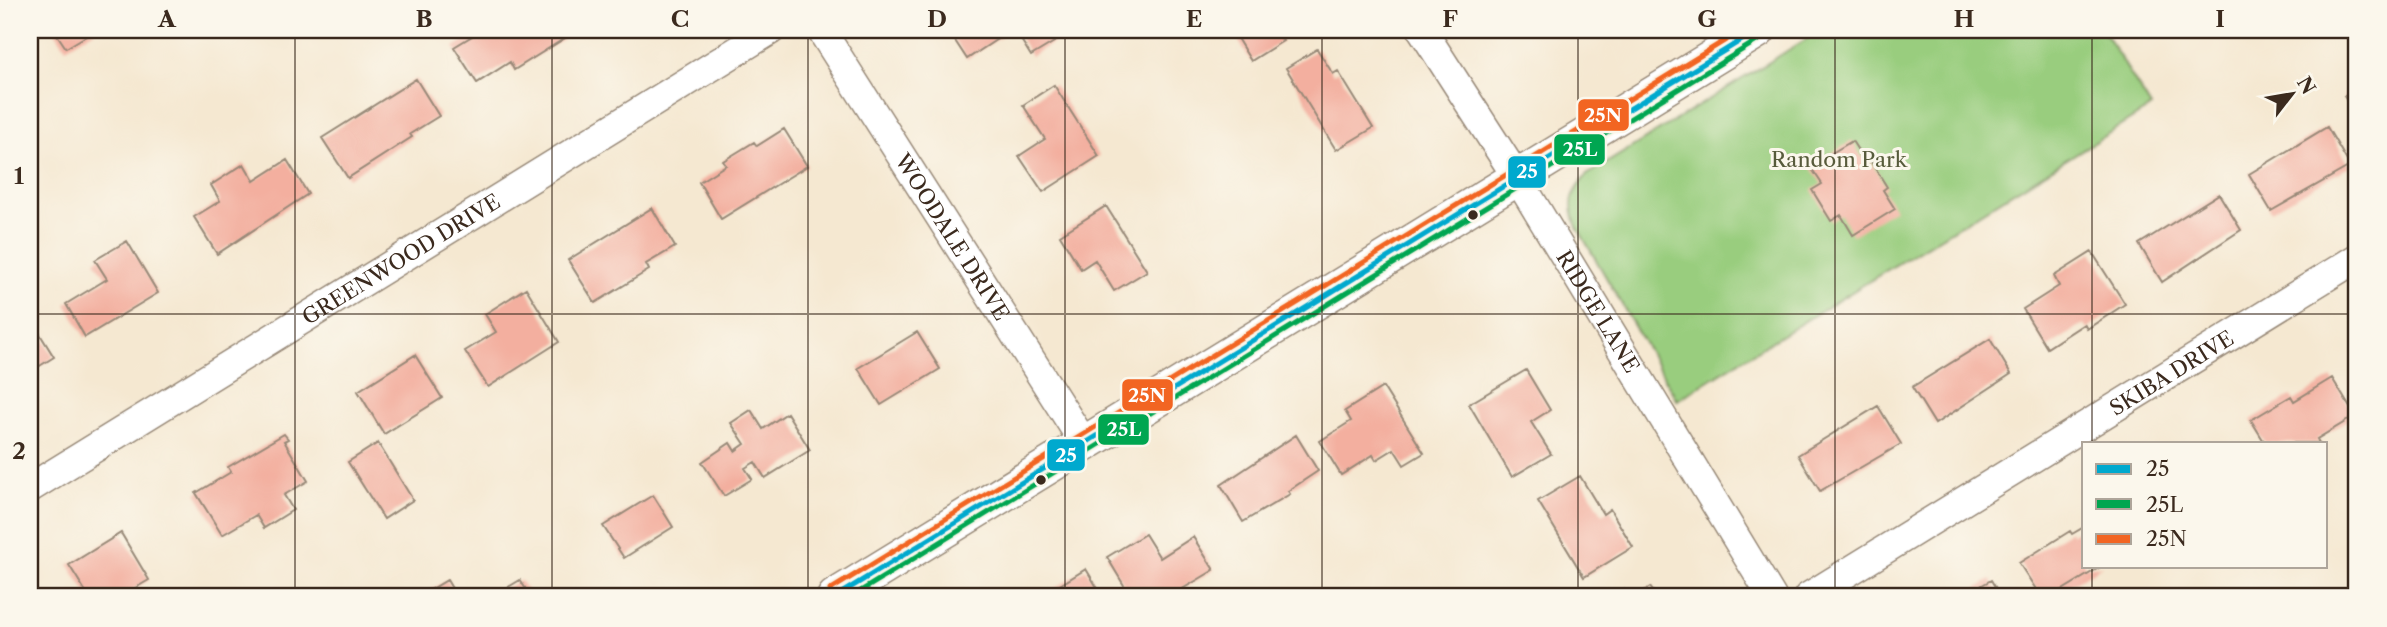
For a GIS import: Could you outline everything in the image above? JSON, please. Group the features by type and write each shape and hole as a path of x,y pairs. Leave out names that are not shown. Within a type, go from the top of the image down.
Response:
{"street":[{"name":"GREENWOOD DRIVE","path":"30,488 771,30"},
{"name":"WOODALE DRIVE","path":"821,30 1084,443"},
{"name":"RIDGE LANE","path":"1422,30 1518,179 1772,597"},
{"path":"835,597 1758,30"},
{"name":"SKIBA DRIVE","path":"1808,597 2357,258"}],"green space":[{"name":"Random Park","path":"1821,30 2103,30 2151,107 1677,400 1577,227 1572,205 1574,193 1587,175"}],"building":[{"path":"54,30 96,30 66,48"},
{"path":"482,30 567,30 570,35 514,70 510,62 477,83 454,47"},
{"path":"948,30 1007,30 1008,32 967,59"},
{"path":"1015,30 1067,30 1069,33 1031,56"},
{"path":"1232,30 1276,30 1283,41 1251,61"},
{"path":"1317,49 1333,74 1338,71 1373,128 1336,150 1286,68"},
{"path":"416,79 439,116 410,134 412,137 348,178 322,138"},
{"path":"1054,85 1099,156 1043,192 1019,156 1045,139 1023,105"},
{"path":"2357,88 2357,117 2344,96"},
{"path":"2327,127 2350,166 2271,211 2249,174"},
{"path":"784,129 807,166 721,219 699,182 726,165 723,161 754,142 757,146"},
{"path":"1852,141 1863,158 1867,155 1887,187 1883,190 1895,209 1853,235 1841,215 1831,221 1812,190 1822,184 1810,166"},
{"path":"287,160 308,194 217,254 194,217 220,201 211,185 244,164 254,181"},
{"path":"2219,194 2241,230 2162,282 2139,244"},
{"path":"1106,206 1147,271 1114,291 1095,260 1081,269 1060,235"},
{"path":"652,208 675,247 646,264 649,270 595,303 568,260"},
{"path":"127,241 158,293 85,337 66,304 107,279 95,260"},
{"path":"2092,252 2125,304 2087,329 2084,324 2047,348 2023,309 2059,286 2054,276"},
{"path":"526,288 559,342 488,387 465,351 496,332 485,314"},
{"path":"30,318 54,357 30,372"},
{"path":"917,332 940,369 881,405 858,368"},
{"path":"1990,339 2011,374 1935,424 1912,387"},
{"path":"415,355 442,398 384,434 358,391"},
{"path":"1526,370 1550,410 1531,422 1551,454 1512,477 1469,404"},
{"path":"2332,378 2355,416 2317,439 2318,442 2264,442 2251,420 2291,396 2294,401"},
{"path":"1383,387 1424,453 1404,465 1394,449 1376,460 1373,455 1341,475 1320,441 1351,421 1345,411"},
{"path":"1878,406 1901,444 1820,491 1798,455"},
{"path":"751,410 763,429 787,413 810,450 765,478 755,462 745,468 752,479 724,496 702,462 730,443 735,451 745,444 731,423"},
{"path":"284,434 288,439 284,441 308,481 284,495 293,510 264,528 256,515 222,535 196,493 231,472 228,467"},
{"path":"1296,435 1318,471 1288,491 1290,494 1243,522 1221,485"},
{"path":"378,443 413,500 384,519 348,462"},
{"path":"1580,476 1603,514 1610,509 1633,547 1584,577 1538,501"},
{"path":"653,495 673,527 624,558 603,526"},
{"path":"2082,528 2082,568 2099,568 2051,597 2041,597 2019,563 2070,531 2072,534"},
{"path":"121,533 149,580 120,597 89,597 69,565"},
{"path":"1145,534 1160,558 1193,537 1214,570 1169,597 1131,597 1107,557"},
{"path":"1086,569 1103,597 1049,597 1047,593"},
{"path":"447,580 457,597 419,597"},
{"path":"520,580 531,597 492,597"},
{"path":"1991,580 2001,597 1961,597"},
{"path":"1650,587 1657,597 1635,597"},
{"path":"1624,589 1629,597 1611,597"}],"transit line":[{"name":"25N","path":"830,590 1742,30"},
{"name":"25","path":"835,597 1758,30"},
{"name":"25L","path":"851,597 1763,37"}]}
